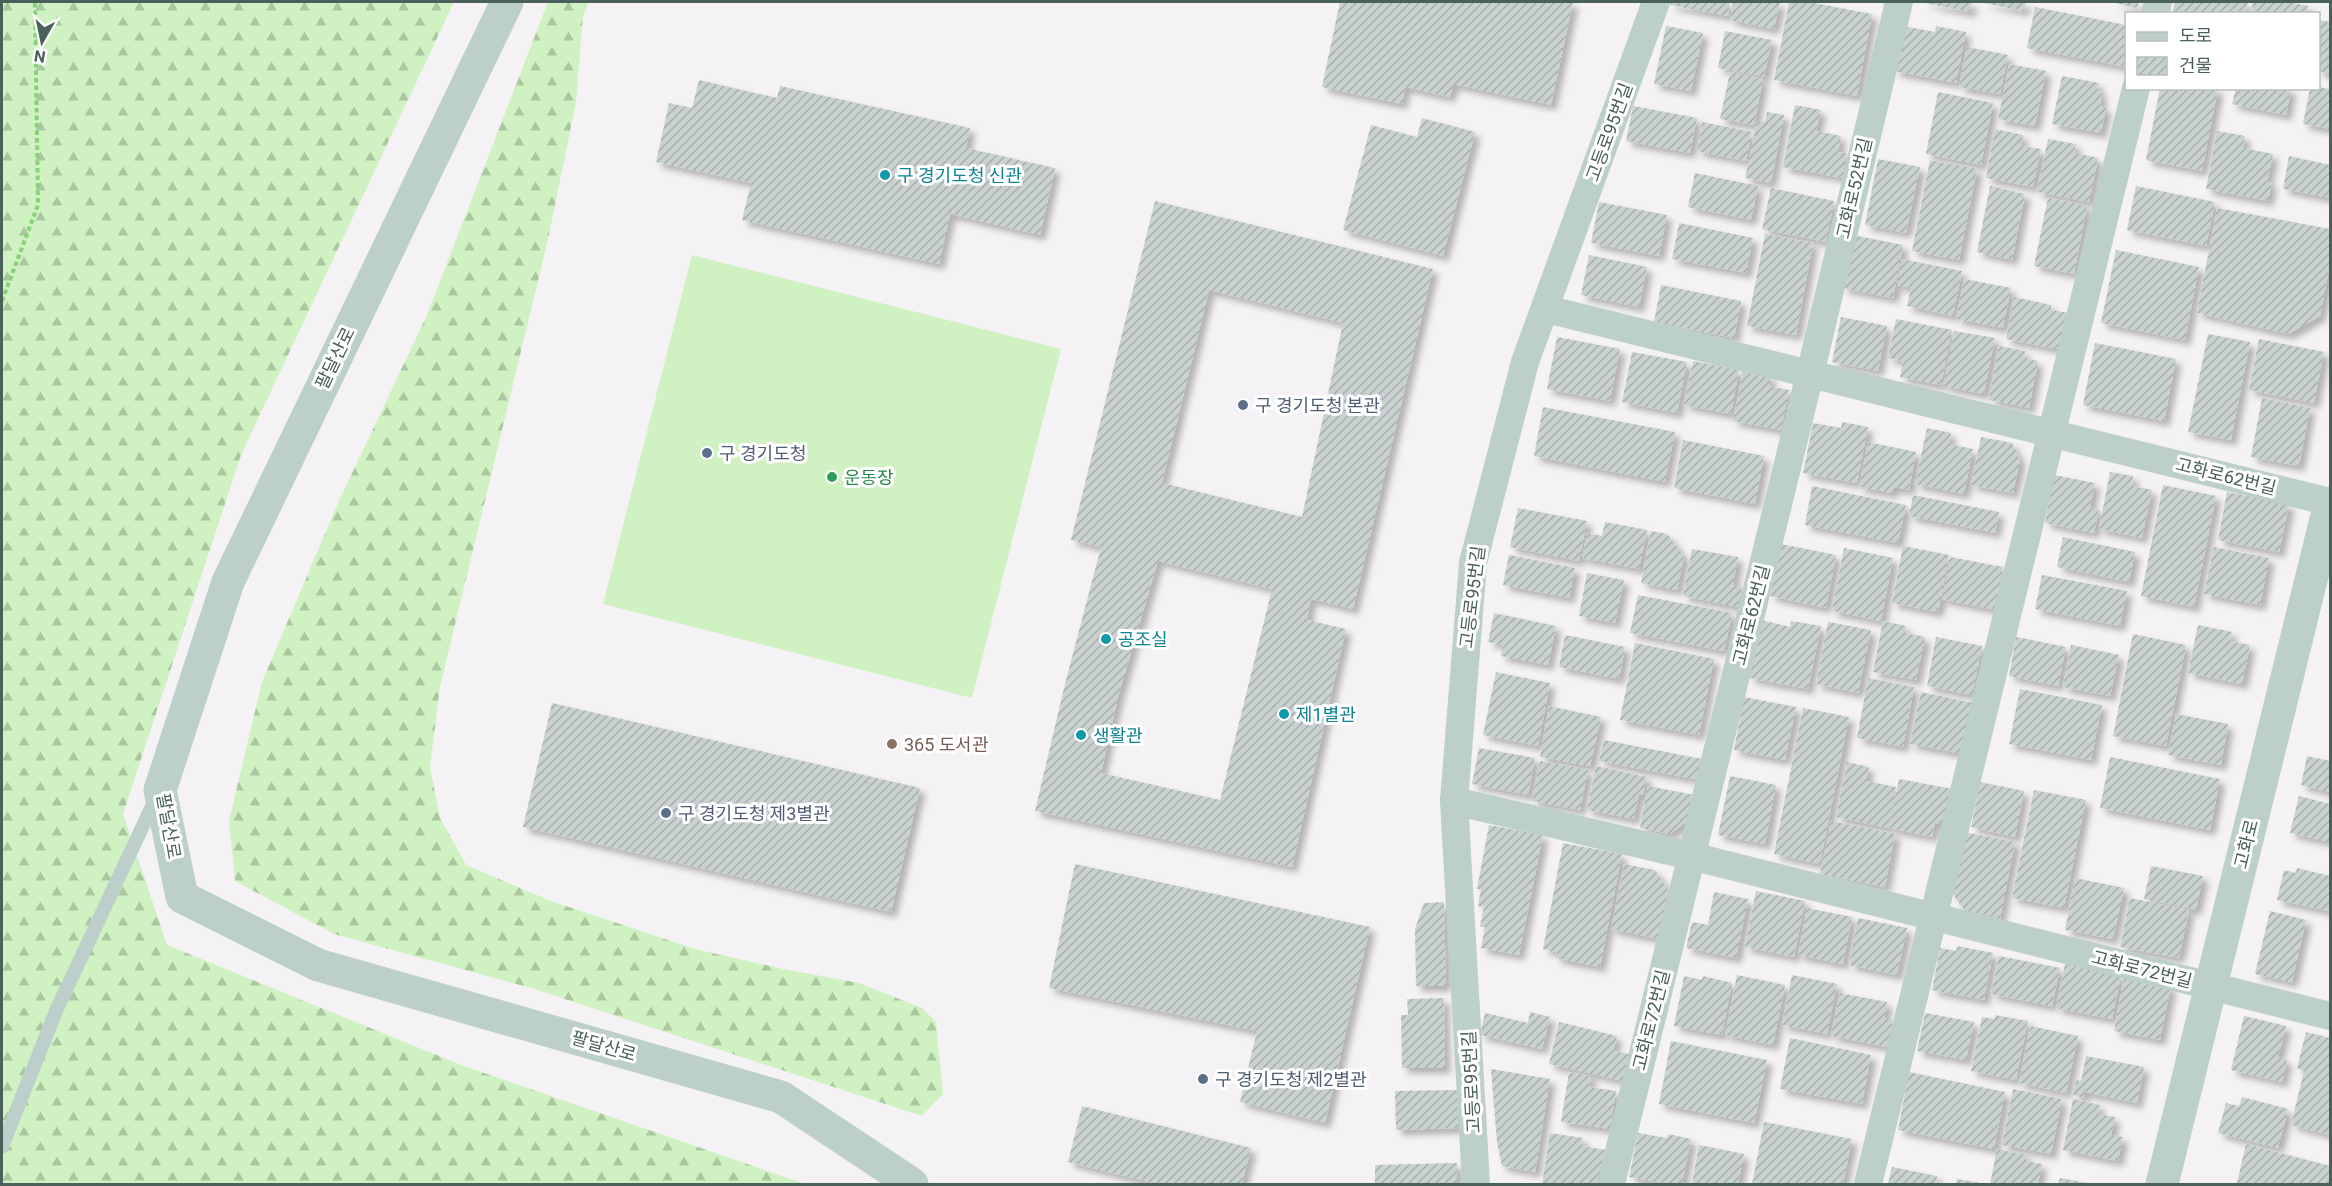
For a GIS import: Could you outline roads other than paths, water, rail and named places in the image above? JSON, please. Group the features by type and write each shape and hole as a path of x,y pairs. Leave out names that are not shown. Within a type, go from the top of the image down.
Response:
{"street":[{"name":"팔달산로","path":"507,2 228,582 160,790 182,897 318,965 781,1097 912,1185"},
{"name":"고등로95번길","path":"1476,1185 1454,801 1473,563 1525,362 1656,2"},
{"name":"고화로52번길","path":"1810,374 1899,2"},
{"path":"1868,1185 2136,90"},
{"name":"고화로62번길","path":"1546,309 2331,502"},
{"name":"고화로62번길","path":"1691,856 1810,374"},
{"name":"고화로","path":"2162,1185 2331,502"},
{"name":"고화로72번길","path":"1454,801 1691,856 2331,1016"},
{"name":"고화로72번길","path":"1611,1185 1691,856"}],"lane":[{"path":"2,1147 57,1011 160,790"}],"place":[{"name":"구 경기도청 신관","path":"885,175"},
{"name":"구 경기도청 본관","path":"1243,405"},
{"name":"구 경기도청","path":"707,453"},
{"name":"운동장","path":"832,477"},
{"name":"공조실","path":"1106,639"},
{"name":"제1별관","path":"1284,714"},
{"name":"생활관","path":"1081,735"},
{"name":"365 도서관","path":"892,744"},
{"name":"구 경기도청 제3별관","path":"666,813"},
{"name":"구 경기도청 제2별관","path":"1203,1079"}]}
